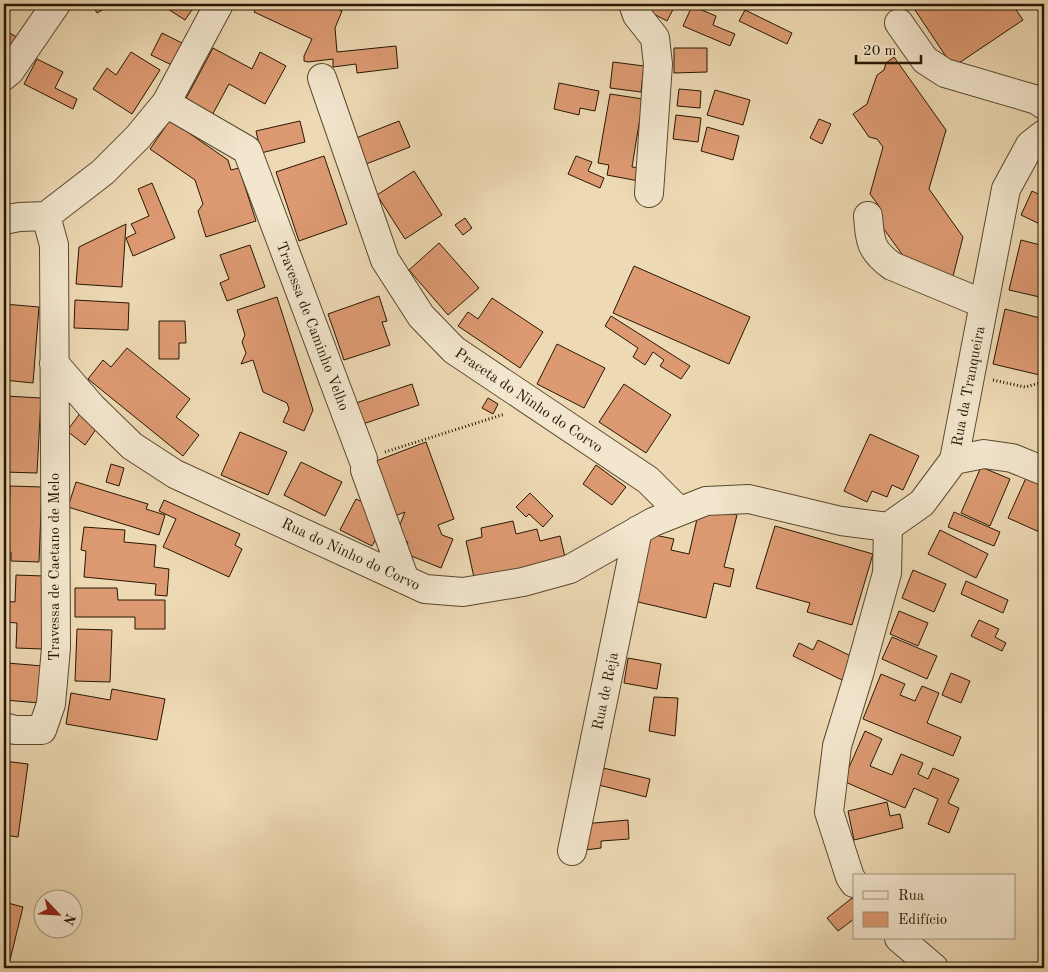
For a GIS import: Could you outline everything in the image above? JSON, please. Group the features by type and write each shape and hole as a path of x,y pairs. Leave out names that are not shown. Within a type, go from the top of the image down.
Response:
{"street":[{"path":"4,76 10,71 56,4"},
{"path":"4,220 19,217 46,216 103,172 138,137 166,103 219,4"},
{"path":"634,4 637,15 655,38 658,64 650,193"},
{"path":"899,23 925,60 945,73 1037,100 1044,105"},
{"name":"Praceta do Ninho do Corvo","path":"322,78 385,260 421,316 454,350 648,480 679,511"},
{"name":"Travessa de Caminho Velho","path":"166,103 247,150 405,580"},
{"name":"Rua da Tranqueira","path":"888,527 922,503 954,460 1006,189 1030,145 1044,134"},
{"path":"46,216 54,246 54,364"},
{"path":"868,216 870,240 879,256 885,261 892,266 984,304"},
{"name":"Rua do Ninho do Corvo","path":"54,364 91,406 132,446 175,474 424,589 463,592 523,582 570,569 653,522 706,501 749,499 841,521 888,527"},
{"name":"Travessa de Caetano de Melo","path":"4,727 15,730 42,730 51,704 56,648 54,364"},
{"path":"954,460 984,454 1012,458 1044,471"},
{"path":"853,882 850,878 829,812 837,746 887,573 888,527"},
{"name":"Rua de Reja","path":"572,851 638,530"},
{"path":"901,940 934,968"}],"path":[{"path":"971,373 1002,383 1025,387 1044,382"},
{"path":"364,465 496,418"}],"building":[{"path":"92,4 107,4 109,6 97,13"},
{"path":"160,4 196,4 185,20"},
{"path":"258,4 325,4 342,11 335,28 337,52 396,46 398,68 357,73 356,64 333,67 333,59 304,61 304,56 312,39 254,12"},
{"path":"649,4 676,4 667,21 646,10"},
{"path":"911,4 1012,4 1023,20 953,67"},
{"path":"692,6 716,16 713,25 735,34 730,46 683,26"},
{"path":"745,10 792,33 787,44 739,21"},
{"path":"4,30 26,42 20,54 4,45"},
{"path":"162,33 190,47 180,69 151,55"},
{"path":"213,48 252,69 260,52 286,66 265,104 229,84 210,119 183,104"},
{"path":"674,48 707,48 707,72 674,73"},
{"path":"131,52 160,70 132,114 93,89 107,68 116,75"},
{"path":"894,57 946,130 929,189 963,237 952,280 909,264 876,218 879,206 870,194 883,147 877,139 869,137 853,114 867,104 877,75 884,70 886,63"},
{"path":"37,59 63,72 55,88 77,99 73,109 24,84"},
{"path":"613,62 644,66 641,92 610,88"},
{"path":"559,83 599,91 595,111 580,108 579,115 554,109"},
{"path":"679,89 701,91 700,108 677,106"},
{"path":"715,90 750,100 743,125 707,115"},
{"path":"610,94 643,99 632,167 641,168 639,181 607,175 609,165 598,163"},
{"path":"676,115 701,118 698,142 673,139"},
{"path":"819,119 831,124 822,144 810,138"},
{"path":"170,120 228,160 231,170 239,168 256,221 206,237 198,211 203,204 195,180 150,149"},
{"path":"300,121 305,142 261,153 256,131"},
{"path":"399,121 410,147 366,164 356,138"},
{"path":"707,127 739,136 733,160 701,151"},
{"path":"324,156 347,224 299,241 276,172"},
{"path":"576,156 592,162 588,171 604,178 600,188 568,174"},
{"path":"414,171 442,215 405,239 377,195"},
{"path":"152,183 175,238 133,256 126,238 136,233 131,224 149,216 138,189"},
{"path":"1032,191 1044,197 1044,226 1021,215"},
{"path":"465,218 472,228 463,235 455,225"},
{"path":"126,224 122,287 76,284 79,247"},
{"path":"1021,240 1044,246 1044,298 1009,290"},
{"path":"439,243 479,288 448,315 409,270"},
{"path":"250,245 265,287 227,301 220,283 229,279 220,255"},
{"path":"634,266 750,317 729,364 613,313"},
{"path":"379,296 387,321 382,322 390,345 344,360 328,314"},
{"path":"277,297 313,410 304,431 283,422 289,409 287,403 263,392 253,360 241,364 246,353 242,342 245,335 237,310"},
{"path":"492,298 543,332 520,368 458,326 468,312 478,319"},
{"path":"75,300 129,303 128,330 74,328"},
{"path":"4,304 39,307 33,383 4,380"},
{"path":"1005,309 1044,319 1044,376 993,364"},
{"path":"611,316 690,366 681,379 660,366 664,360 653,352 645,365 633,357 638,348 605,326"},
{"path":"159,321 185,321 186,343 179,343 179,359 159,359"},
{"path":"557,344 605,368 584,408 537,384"},
{"path":"127,348 190,399 176,417 199,435 183,456 88,379 103,360 111,367"},
{"path":"412,384 419,405 360,425 353,404"},
{"path":"624,384 671,415 646,453 599,422"},
{"path":"6,396 41,398 37,473 4,472"},
{"path":"488,398 498,404 493,414 482,408"},
{"path":"81,412 99,425 85,445 67,431"},
{"path":"240,432 287,452 268,495 221,475"},
{"path":"870,434 919,456 903,490 892,485 887,497 872,491 867,502 844,491"},
{"path":"426,442 454,519 438,525 442,535 453,539 441,568 404,553 408,542 395,537 405,512 387,519 371,463"},
{"path":"301,462 342,482 325,516 284,495"},
{"path":"111,464 124,468 119,486 106,482"},
{"path":"596,465 626,487 612,505 583,484"},
{"path":"981,467 1010,479 990,526 961,513"},
{"path":"1026,478 1044,486 1044,534 1008,518"},
{"path":"76,482 148,504 146,509 165,515 159,535 68,507"},
{"path":"10,486 42,487 39,562 11,561 11,552 4,552 4,520 9,520"},
{"path":"530,493 553,516 543,527 529,514 526,517 516,507"},
{"path":"356,499 371,506 376,518 371,527 380,532 372,546 340,530"},
{"path":"164,500 240,534 235,545 242,549 229,577 163,547 176,519 159,511"},
{"path":"700,506 737,515 724,567 734,569 730,587 714,583 706,618 634,601 650,534 674,539 671,550 689,554"},
{"path":"954,512 1000,532 994,546 948,527"},
{"path":"513,521 516,534 537,529 540,541 560,536 566,561 475,582 466,541 482,537 481,528"},
{"path":"775,526 873,554 852,625 807,612 810,603 756,588"},
{"path":"84,527 125,530 124,542 156,545 154,567 169,569 167,596 155,595 156,584 84,577 86,551 81,550"},
{"path":"940,530 988,554 976,578 928,554"},
{"path":"913,570 946,584 934,612 902,598"},
{"path":"16,575 44,576 42,649 16,648 17,623 4,622 4,601 15,602"},
{"path":"966,581 1008,600 1003,613 961,594"},
{"path":"75,588 117,588 118,600 165,600 165,629 135,629 135,617 75,617"},
{"path":"899,611 928,623 918,646 890,634"},
{"path":"979,620 999,629 995,637 1006,643 1002,651 971,636"},
{"path":"77,629 112,630 110,682 75,681"},
{"path":"892,637 937,656 927,679 882,659"},
{"path":"818,640 855,658 844,681 793,656 799,643 813,650"},
{"path":"628,658 661,664 657,689 624,683"},
{"path":"7,663 43,666 40,703 4,700"},
{"path":"951,673 970,681 961,703 942,695"},
{"path":"881,674 905,684 900,695 915,701 922,686 939,693 927,723 961,737 953,756 863,719"},
{"path":"112,689 165,699 157,740 66,724 71,693 110,700"},
{"path":"654,697 678,698 675,736 649,731"},
{"path":"865,731 882,739 870,766 892,775 901,754 923,763 918,774 928,779 933,768 959,779 948,803 959,808 949,833 928,824 938,799 914,788 905,808 843,781"},
{"path":"4,761 28,764 18,837 4,835"},
{"path":"599,767 650,779 646,797 595,784"},
{"path":"887,802 890,816 900,814 903,828 854,840 848,811"},
{"path":"628,820 629,839 601,841 601,848 585,850 583,824"},
{"path":"852,898 853,920 838,931 827,918"},
{"path":"4,902 23,907 8,968 4,968"}]}
